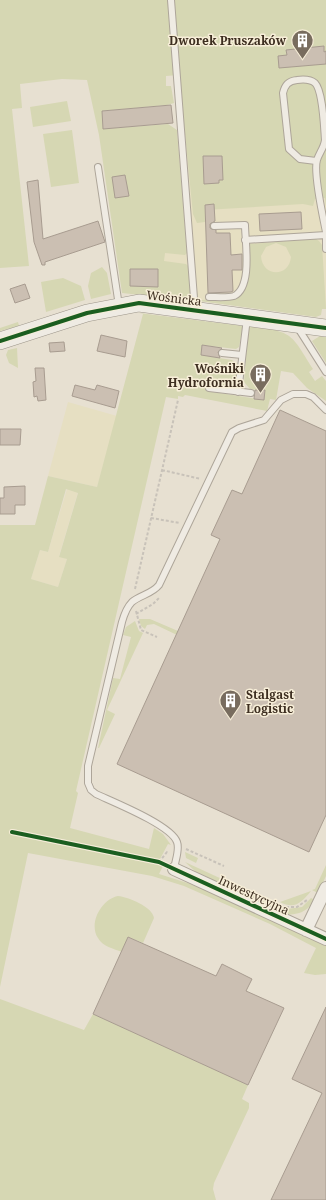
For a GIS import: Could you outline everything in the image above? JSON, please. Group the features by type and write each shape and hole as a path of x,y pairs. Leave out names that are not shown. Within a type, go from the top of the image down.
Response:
{"street":[{"name":"Wośnicka","path":"0,341 87,313 139,303 326,328"},
{"name":"Inwestycyjna","path":"174,869 326,939"},
{"path":"306,930 324,894"}],"lane":[{"path":"171,0 194,298 192,310"},
{"path":"316,161 300,159 288,149 283,93 285,86 291,81 309,80 316,84 320,91 325,140 324,146 316,161 321,210 326,232"},
{"path":"98,167 119,306"},
{"path":"210,297 233,296 239,293 244,285 247,269 244,225 214,226"},
{"path":"245,240 326,235 326,249"},
{"path":"238,392 247,317"},
{"path":"295,324 326,372"},
{"path":"222,353 242,355"},
{"path":"209,388 251,393"},
{"path":"174,869 178,846 174,836 168,830 96,794 91,790 88,784 90,757 122,622 128,606 133,601 149,593 159,585 232,432 239,428 264,420 276,405 286,397 293,394 306,394 313,397 326,410"}],"path":[{"path":"157,637 141,630 133,601 178,400"},
{"path":"162,470 208,481"},
{"path":"151,518 187,526"},
{"path":"178,846 224,866"},
{"path":"174,869 159,862 167,852 176,856"},
{"path":"283,906 291,908 297,907 306,901 311,894 324,894"}],"shaded area":[{"path":"188,148 326,198 326,309 315,309 311,314 134,291 175,150"},
{"path":"68,402 117,416 97,487 48,476"},
{"path":"67,489 78,492 59,556 67,559 58,587 31,579 40,550 48,552"}],"green space":[{"path":"0,0 326,0 326,206 325,198 315,199 313,206 303,204 205,210 205,219 213,218 213,221 197,223 193,214 179,75 166,76 166,86 171,86 174,103 167,105 102,111 103,129 168,124 177,130 187,253 185,255 165,253 164,261 186,264 188,266 191,296 188,300 122,293 99,135 87,80 62,79 20,84 22,108 12,109 29,266 0,268"},
{"path":"67,101 71,121 33,127 30,107"},
{"path":"72,130 79,183 51,187 43,134"},
{"path":"316,239 319,241 322,245 326,309 322,309 321,315 316,317 199,301 238,298 247,280 250,244","holes":["276,243 286,247 291,257 286,269 276,272 270,271 266,268 262,263 261,256 266,247"]},
{"path":"102,267 107,273 111,294 91,299 88,286 91,273"},
{"path":"63,278 81,286 85,300 46,312 41,282"},
{"path":"139,313 243,326 239,347 236,349 202,345 201,355 232,360 238,364 235,382 227,386 208,385 207,391 264,400 265,391 250,389 244,382 248,326 282,332 289,336 299,348 313,369 309,372 315,381 322,376 326,381 326,401 307,388 293,373 281,371 276,400 270,399 267,411 185,395 183,397 178,396 178,399 166,397 76,791 78,793 70,828 149,849 154,828 163,834 171,845 168,844 160,859 13,829 11,835 163,866 159,874 197,886 326,946 326,974 315,975 304,973 316,948 270,924 184,886 152,876 28,853 0,987 0,525 35,525 48,476 97,487 143,314","holes":["66,489 78,493 59,557 67,559 58,587 31,579 40,550 48,552"]},
{"path":"18,322 19,326 0,331 0,328"},
{"path":"320,336 326,337 326,363 312,341"},
{"path":"17,348 18,368 9,363 6,355 8,350"},
{"path":"139,619 150,619 178,631 177,635 154,624 147,625 145,629 141,626"},
{"path":"135,621 139,631 143,633 107,710 115,714 98,748 113,678 120,679 131,637 123,635 126,627"},
{"path":"185,852 198,858 196,863 186,858"},
{"path":"185,862 287,909 302,907 311,898 315,900 303,912 286,914 196,872"},
{"path":"326,865 326,876 318,893 312,890 315,889"},
{"path":"311,891 298,904 290,905 280,902"},
{"path":"118,896 134,900 145,906 153,914 154,918 143,943 128,937 122,952 102,943 95,932 98,912 112,898"},
{"path":"0,999 84,1030 93,1014 248,1085 242,1099 249,1103 249,1108 214,1183 213,1189 216,1200 0,1200"}],"building":[{"name":"Dworek Pruszaków","path":"324,46 324,52 326,51 326,64 279,68 278,56 287,55 286,50"},
{"path":"171,105 173,123 103,129 102,111"},
{"path":"203,156 222,156 223,180 219,180 219,183 204,184"},
{"path":"125,175 129,196 115,198 112,177"},
{"path":"38,180 43,239 98,221 105,242 45,262 45,265 42,265 34,242 27,182"},
{"path":"214,204 215,221 210,224 210,228 216,230 216,233 230,233 231,255 242,254 242,270 232,270 233,291 231,292 208,293 205,205"},
{"path":"301,212 302,229 260,231 259,214"},
{"path":"130,269 158,269 158,287 130,286"},
{"path":"25,284 30,298 15,303 10,289"},
{"path":"101,335 127,341 125,357 97,351"},
{"path":"64,342 65,351 50,352 49,343"},
{"path":"202,345 222,348 218,352 220,358 201,355"},
{"path":"35,368 44,368 46,400 38,401 37,396 34,397 33,382 36,381"},
{"path":"75,385 95,390 97,385 119,391 115,408 72,396"},
{"name":"Wośniki Hydrofornia","path":"255,390 265,390 264,400 254,399"},
{"path":"280,410 326,431 326,815 309,852 117,764 220,539 211,535 232,490 242,494"},
{"path":"0,429 21,429 20,445 0,445"},
{"path":"25,486 25,505 15,505 15,514 0,514 0,498 4,498 4,487"},
{"path":"128,937 216,976 222,964 252,979 246,991 284,1008 248,1085 93,1014"},
{"path":"326,1007 326,1200 271,1200 322,1093 292,1079"}],"cycle path":[{"path":"0,341 87,313 139,303 326,328"},
{"path":"12,832 159,862 326,939"}],"place":[{"name":"Dworek Pruszaków","path":"302,60"},
{"name":"Wośniki Hydrofornia","path":"260,394"},
{"name":"Stalgast Logistic","path":"231,720"}]}
